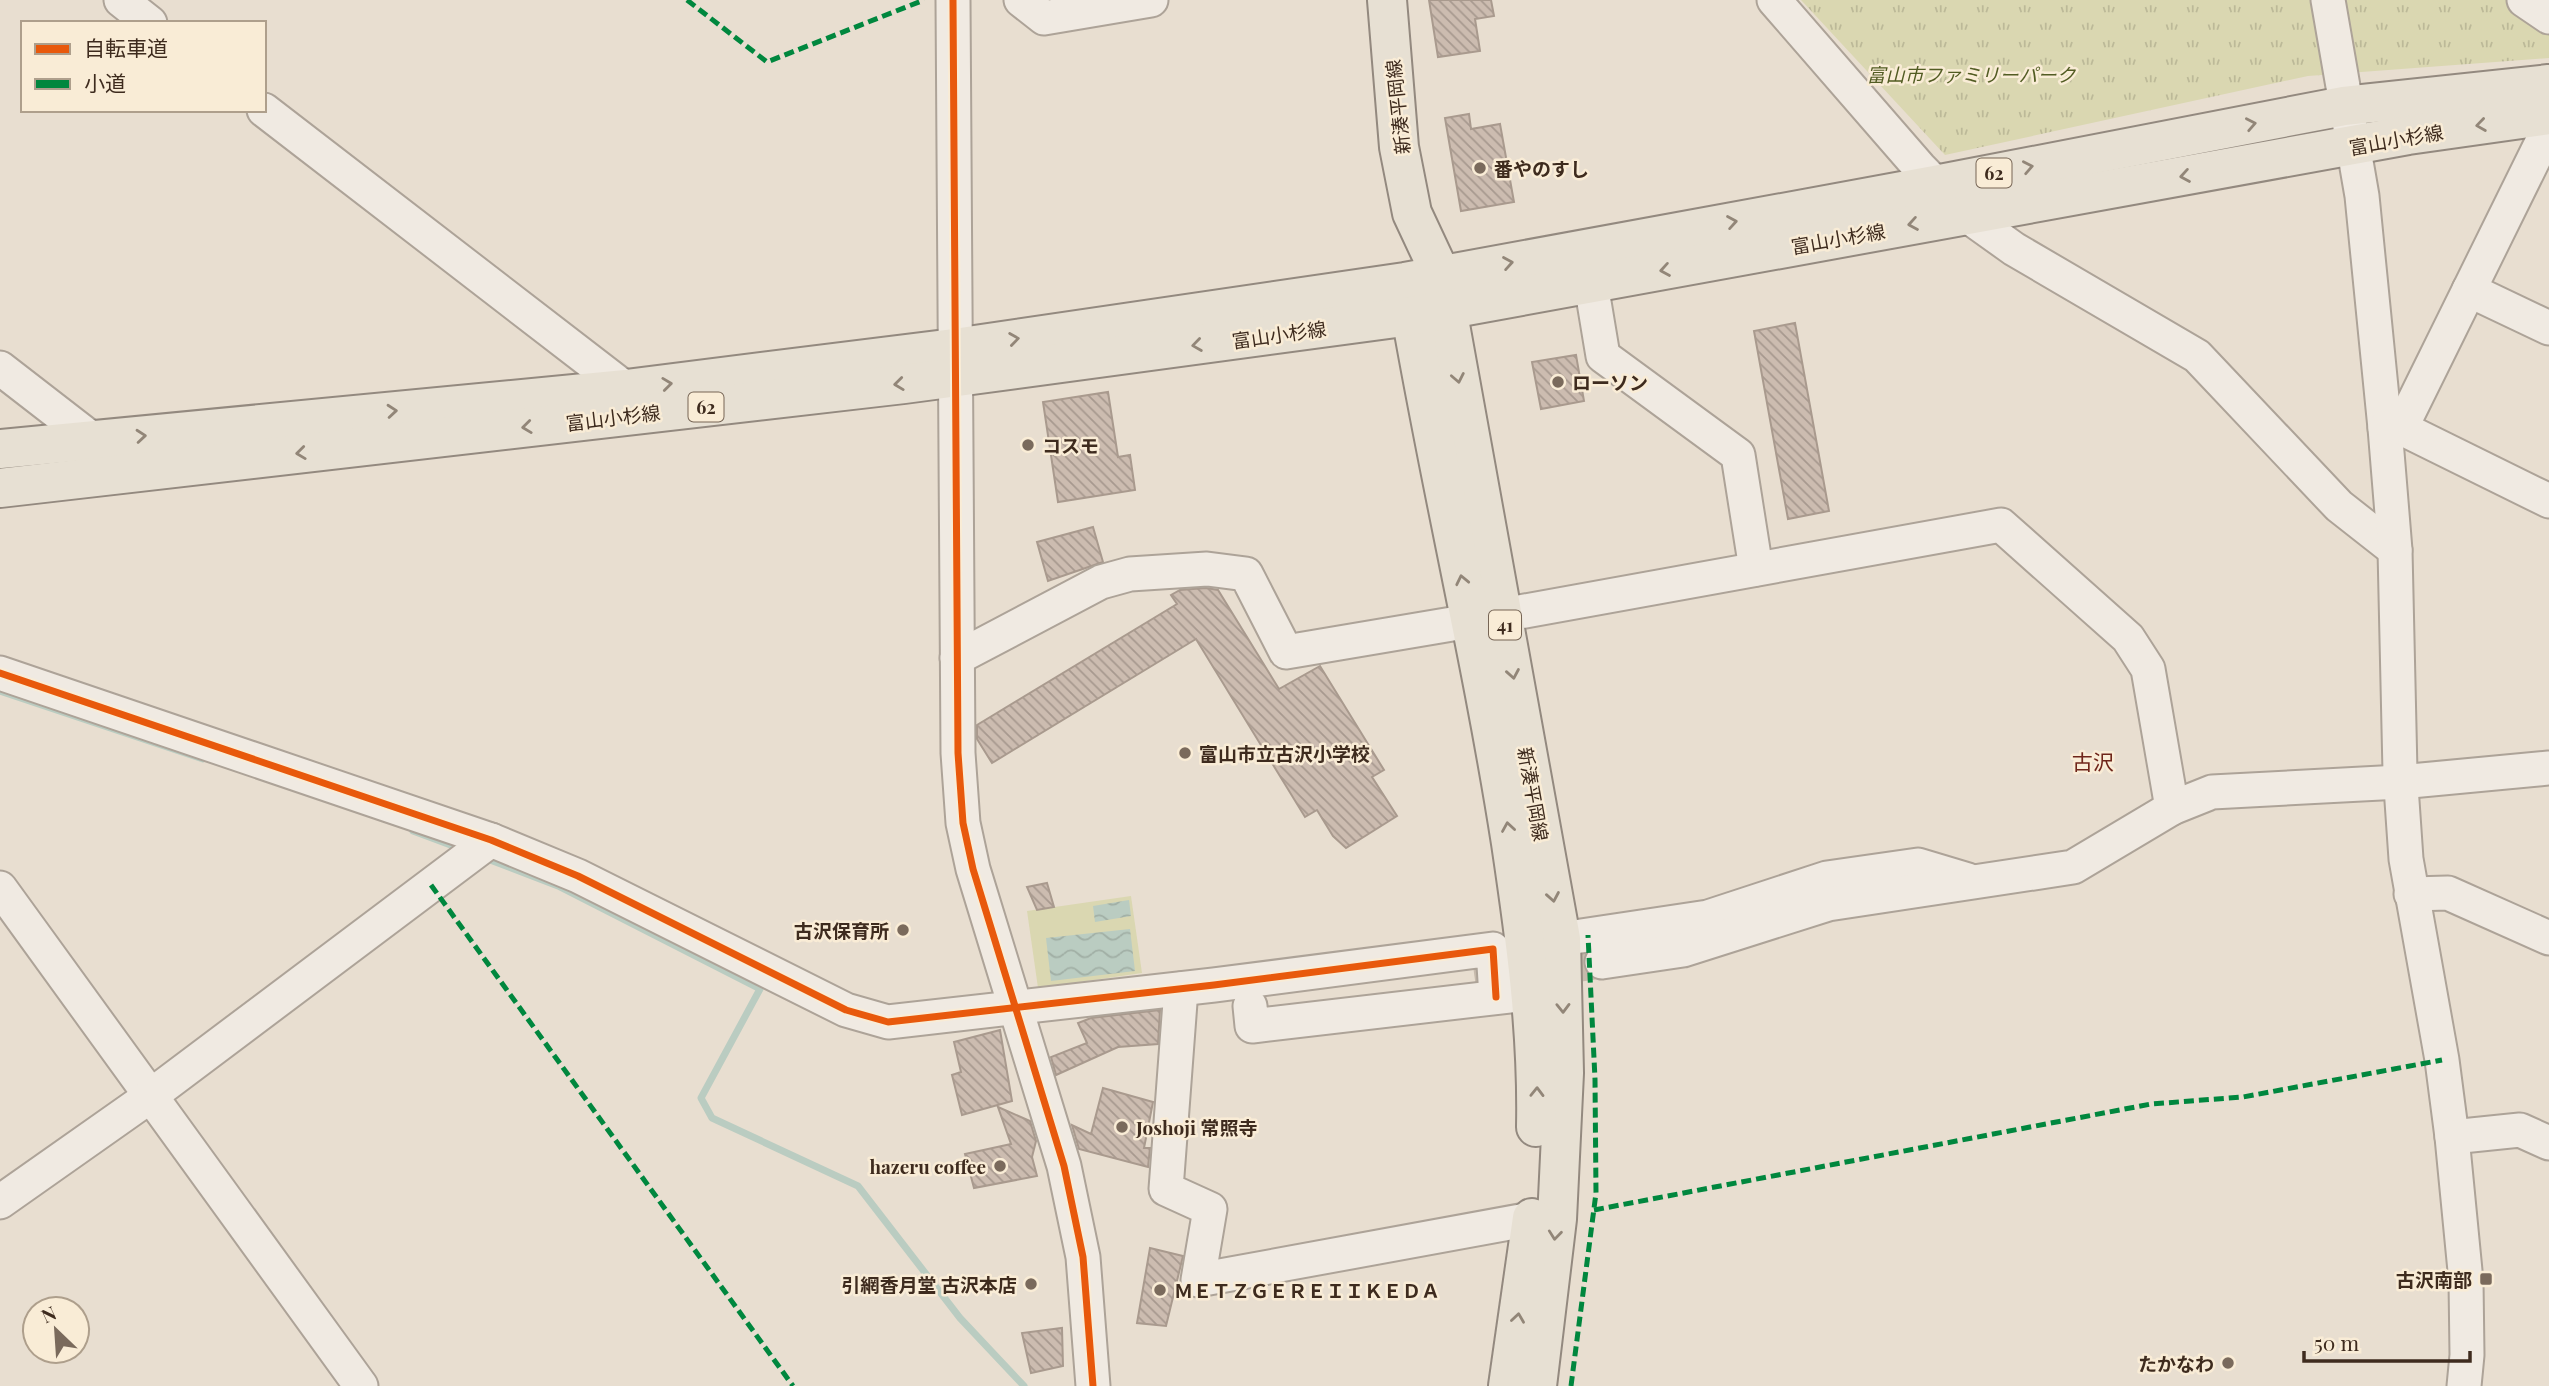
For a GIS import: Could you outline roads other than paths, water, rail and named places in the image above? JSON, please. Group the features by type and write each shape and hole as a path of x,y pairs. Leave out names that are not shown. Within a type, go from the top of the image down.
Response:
{"main road":[{"name":"新湊平岡線","path":"1387,0 1399,146 1426,296 1486,618 1561,939 1564,1073 1557,1219 1537,1386"},
{"name":"富山小杉線","path":"1426,296 1935,185 2344,106 2549,84"},
{"name":"富山小杉線","path":"0,488 955,362 1426,296 1591,284 2408,135 2549,116"},
{"name":"富山小杉線","path":"0,449 626,389 955,362"},
{"name":"新湊平岡線","path":"1486,618 1495,743 1526,943 1500,990 1537,1081 1531,1219 1508,1386"}],"street":[{"path":"121,0 147,21"},
{"path":"953,0 957,658 963,823 973,869 1064,1166 1083,1257 1093,1386"},
{"path":"1021,0 1044,18 1151,0"},
{"path":"1774,0 1935,185 1965,214 2014,249 2197,356 2339,506 2395,550"},
{"path":"2328,0 2344,106 2362,196 2393,428 2400,782 2411,894 2442,1060 2452,1137 2466,1281 2467,1356 2464,1386"},
{"path":"2524,0 2549,18"},
{"path":"266,112 626,389"},
{"path":"2393,428 2469,290 2544,138 2549,116"},
{"path":"1591,284 1603,356 1738,455 1756,569"},
{"path":"2469,290 2549,328"},
{"path":"0,368 93,440"},
{"path":"2393,428 2549,501"},
{"path":"957,658 1101,582 1130,574 1207,569 1246,574 1286,652 2001,525 2128,638 2148,669 2172,808"},
{"path":"0,673 491,840 578,876 846,1010 869,1018 888,1022 1181,989 1493,949 1500,990 1252,1026 1250,1006 1214,985"},
{"path":"1597,973 1683,950 1828,904 2073,867 2172,808 2212,792 2400,782 2549,768"},
{"path":"0,1202 149,1097 491,840"},
{"path":"1561,939 1708,917 1827,878 1918,865 1977,882"},
{"path":"0,888 361,1386"},
{"path":"2411,894 2448,893 2549,938"},
{"path":"1181,989 1166,1189 1210,1209 1198,1280 1531,1219"},
{"path":"2452,1137 2519,1130 2549,1143"}],"water":[{"path":"1129,900 1131,916 1095,922 1093,906"},
{"path":"1130,929 1135,971 1051,981 1046,938"}],"waterway":[{"path":"0,691 203,759"},
{"path":"413,831 464,850"},
{"path":"485,858 558,886 760,989 701,1098 712,1118 858,1186 960,1318 1024,1386"}],"tunnel":[{"path":"1475,980 1602,962"}],"place":[{"name":"番やのすし","path":"1480,168"},
{"name":"ローソン","path":"1558,382"},
{"name":"コスモ","path":"1028,445"},
{"name":"富山市立古沢小学校","path":"1185,753"},
{"name":"古沢保育所","path":"903,930"},
{"name":"Joshoji 常照寺","path":"1122,1127"},
{"name":"hazeru coffee","path":"1000,1166"},
{"name":"古沢南部","path":"2486,1279"},
{"name":"引網香月堂 古沢本店","path":"1031,1284"},
{"name":"ＭＥＴＺＧＥＲＥＩＩＫＥＤＡ","path":"1160,1290"},
{"name":"たかなわ","path":"2228,1363"}],"district":[{"name":"古沢","path":"2093,761"}],"park label":[{"name":"富山市ファミリーパーク","path":"1971,74"}]}
